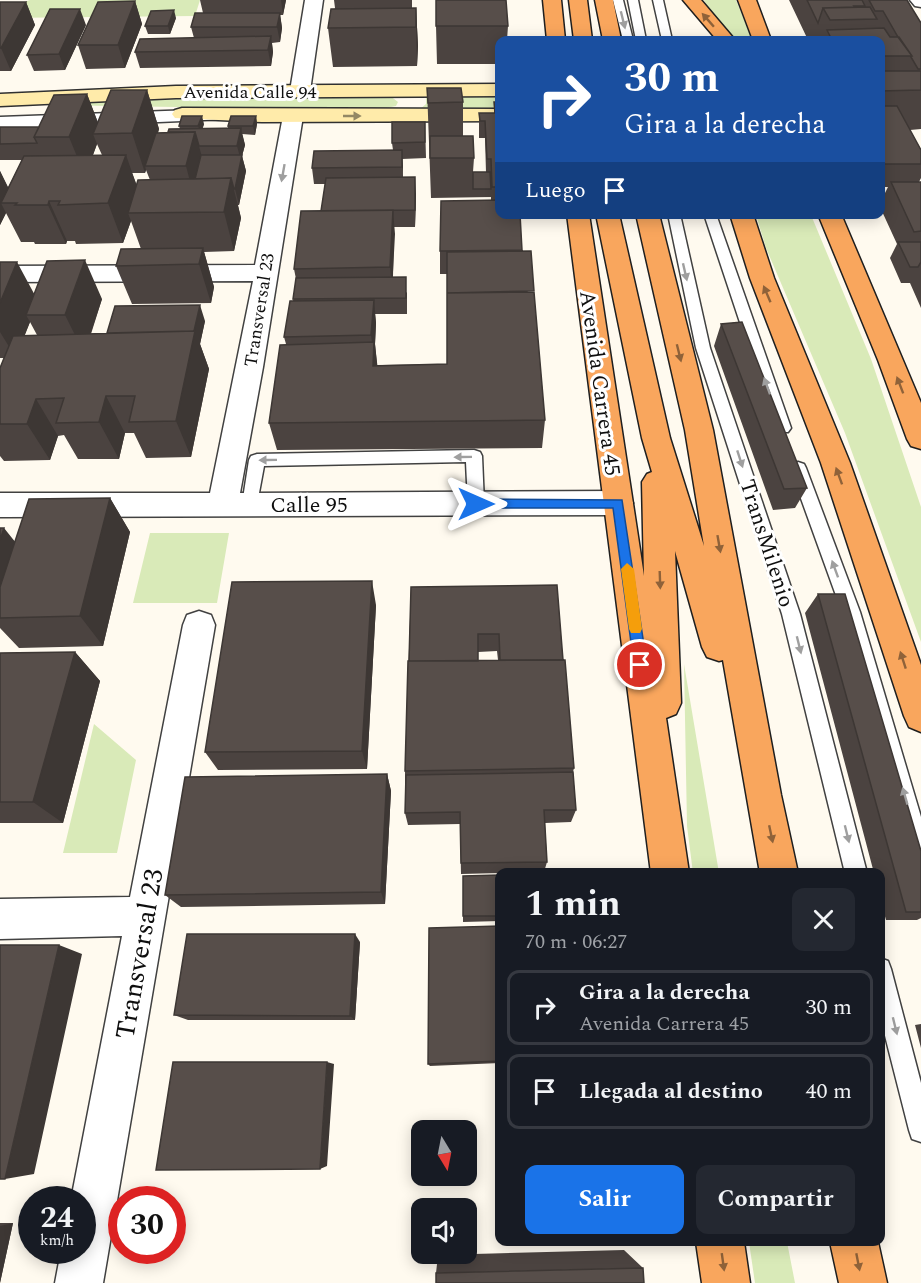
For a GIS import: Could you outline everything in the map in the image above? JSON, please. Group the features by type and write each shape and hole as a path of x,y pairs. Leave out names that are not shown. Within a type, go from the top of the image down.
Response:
{"highway":[{"path":"552,0 556,36"},
{"path":"578,0 582,36"},
{"path":"604,0 611,36"},
{"path":"680,0 687,20"},
{"path":"692,0 723,36"},
{"path":"747,0 760,36"},
{"name":"Avenida Carrera 45","path":"579,219 669,868"},
{"name":"Avenida Carrera 45","path":"608,219 656,438 763,795"},
{"name":"Avenida Carrera 45","path":"648,219 699,430 778,868"},
{"path":"743,219 760,277 803,379 872,565 921,716"},
{"path":"831,219 891,360 921,439"},
{"path":"656,438 670,868"},
{"path":"721,1246 726,1283"},
{"path":"855,1246 863,1283"}],"main road":[{"name":"Avenida Calle 94","path":"0,100 176,92 495,90"},
{"path":"393,115 403,111 410,103 406,95 400,91"},
{"name":"Avenida Calle 94","path":"0,114 78,112 293,116 495,115"}],"street":[{"path":"300,92 314,0"},
{"path":"0,123 230,115"},
{"name":"Transversal 23","path":"237,505 250,367 293,116"},
{"path":"0,274 265,273"},
{"name":"Calle 95","path":"0,505 618,503"},
{"name":"Transversal 23","path":"79,1283 199,625"},
{"path":"0,919 146,916"}],"lane":[{"path":"618,0 627,36"},
{"path":"633,0 640,36"},
{"path":"647,0 655,36"},
{"path":"658,0 666,36"},
{"name":"TransMilenio","path":"675,219 703,348 791,614 855,868"},
{"path":"712,219 755,352 851,612 921,852"},
{"path":"237,505 257,460 474,456 476,504"},
{"path":"885,989 921,1130"}],"green space":[{"path":"30,0 200,0 195,16 0,18 0,10"},
{"path":"704,0 736,0 750,36 732,36 708,8"},
{"path":"495,94 495,109 419,110 426,104 426,98 423,95"},
{"path":"389,95 398,102 396,106 376,110 47,105 182,97"},
{"path":"757,219 813,219 871,359 921,507 921,642 845,433 766,248"},
{"path":"150,533 229,533 217,603 133,603"},
{"path":"684,664 718,868 692,868 687,826"},
{"path":"94,724 136,760 117,853 63,853"},
{"path":"750,1246 788,1246 795,1283 755,1283"}],"building":[{"path":"436,0 506,0 508,26 436,26"},
{"path":"807,0 862,0 865,6 823,8 818,23"},
{"path":"869,0 907,0 921,23 921,69 918,69 883,11 875,11"},
{"path":"135,1 118,45 78,45 98,2"},
{"path":"0,2 26,2 1,48 0,48"},
{"path":"870,7 877,19 830,20 823,8"},
{"path":"416,8 416,27 328,28 331,9"},
{"path":"50,9 80,9 59,54 27,55"},
{"path":"174,10 168,26 145,26 151,11"},
{"path":"195,13 280,13 277,27 191,27"},
{"path":"884,28 890,37 899,37 912,56 885,56 885,36 830,36 827,30"},
{"path":"271,36 268,50 135,52 140,39"},
{"path":"885,71 921,71 921,90 885,91"},
{"path":"427,88 461,88 463,102 428,103"},
{"path":"111,90 147,90 132,133 93,134"},
{"path":"87,94 69,137 34,137 54,95"},
{"path":"885,106 897,106 921,150 921,164 885,164"},
{"path":"479,113 495,113 495,187 492,187 491,159 487,159 485,121 480,121"},
{"path":"182,116 202,116 198,126 179,126"},
{"path":"231,116 256,116 253,126 228,126"},
{"path":"392,122 425,122 425,142 392,143"},
{"path":"0,127 39,127 34,137 37,143 0,144"},
{"path":"241,128 237,146 199,146 195,132 168,132 169,129"},
{"path":"195,132 186,166 145,166 156,133"},
{"path":"430,136 473,136 474,158 430,158"},
{"path":"402,150 402,167 312,168 314,151"},
{"path":"126,155 108,203 58,205 60,201 49,201 48,205 15,205 17,203 1,203 24,156"},
{"path":"201,155 242,155 235,189 231,178 195,179"},
{"path":"473,172 490,172 491,189 473,189"},
{"path":"415,177 415,210 321,211 326,178"},
{"path":"231,178 224,212 128,213 138,180"},
{"path":"891,182 921,182 921,231 914,232"},
{"path":"495,200 495,219 520,219 522,250 440,251 441,201"},
{"path":"393,210 390,267 294,269 301,211"},
{"path":"898,242 921,242 921,262 918,267 910,267"},
{"path":"203,248 199,264 116,266 121,249"},
{"path":"531,251 534,291 447,293 447,252"},
{"path":"85,260 65,315 26,315 47,261"},
{"path":"0,262 17,262 0,303"},
{"path":"406,277 406,298 293,299 296,278"},
{"path":"534,292 545,420 269,423 280,345 374,342 373,366 447,364 447,293"},
{"path":"374,300 371,335 284,337 290,301"},
{"path":"200,305 194,331 107,333 115,306"},
{"path":"742,322 807,488 784,489 721,324"},
{"path":"195,331 176,421 129,422 135,396 106,396 99,422 56,423 64,398 36,399 27,424 0,424 0,368 13,336"},
{"path":"110,498 80,616 0,618 0,587 29,499"},
{"path":"0,528 4,528 0,540"},
{"path":"372,581 362,751 205,752 232,582"},
{"path":"557,585 563,660 500,660 499,634 478,634 478,661 409,661 411,587"},
{"path":"818,594 845,594 921,851 921,912 906,912"},
{"path":"75,652 33,802 0,802 0,653"},
{"path":"565,660 574,768 405,771 408,661"},
{"path":"573,772 576,810 544,810 547,862 461,863 460,812 405,813 406,775"},
{"path":"387,774 381,892 165,895 185,777"},
{"path":"495,875 495,916 463,916 463,876"},
{"path":"495,926 495,1061 428,1064 429,928"},
{"path":"187,934 355,934 350,1016 174,1015"},
{"path":"0,945 59,945 5,1179 0,1179"},
{"path":"173,1062 327,1062 320,1169 156,1170"},
{"path":"643,1268 644,1283 436,1283 436,1273"}],"slow traffic":[{"path":"627,569 636,629"}],"route":[{"path":"476,504 618,503 640,665"}]}
